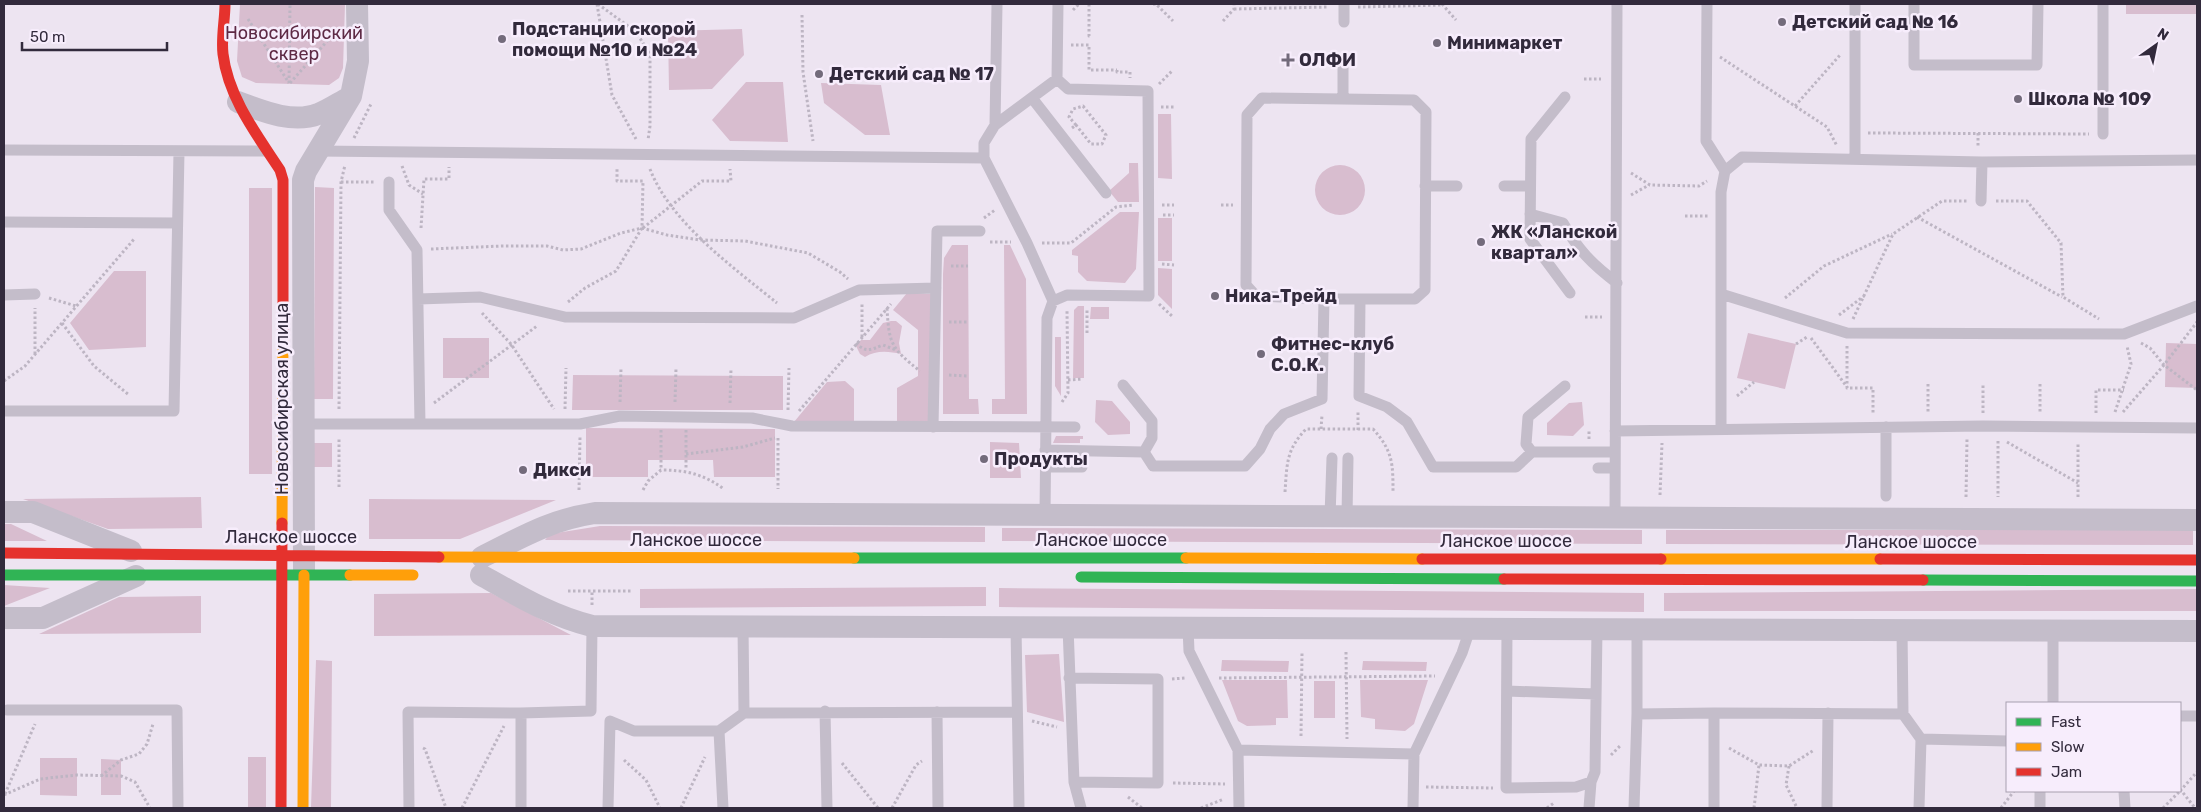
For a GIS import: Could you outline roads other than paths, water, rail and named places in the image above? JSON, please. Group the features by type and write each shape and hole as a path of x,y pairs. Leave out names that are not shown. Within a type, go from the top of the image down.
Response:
{"main road":[{"name":"Новосибирская улица","path":"224,4 223,53 228,76 238,102 280,170 283,180 293,565 303,808"},
{"name":"Ланское шоссе","path":"4,553 139,564 478,569 2197,560"},
{"name":"Ланское шоссе","path":"4,574 139,564 293,565 421,575"},
{"name":"Новосибирская улица","path":"281,808 293,565"},
{"name":"Ланское шоссе","path":"478,569 510,575"},
{"name":"Ланское шоссе","path":"1074,577 2197,581"}],"street":[{"name":"Новосибирская улица","path":"293,565 304,424 303,180 317,151 351,96 358,61 357,4"},
{"path":"238,102 271,114 298,117 318,115 351,96"},
{"path":"4,512 33,512 139,564"},
{"path":"2197,520 595,514 567,518 546,524 478,569 543,610 567,620 592,626 2197,631"},
{"path":"4,618 43,618 139,564"}],"lane":[{"path":"995,124 997,4"},
{"path":"1053,301 1067,295 1149,296 1148,91 1068,89 1057,79 1058,4"},
{"path":"1344,4 1344,22"},
{"path":"1615,518 1617,164 1612,137 1617,4"},
{"path":"1707,4 1706,141 1725,171"},
{"path":"1855,4 1855,159"},
{"path":"1914,4 1914,65 2038,65 2038,4"},
{"path":"2103,4 2103,134"},
{"path":"1343,68 1343,99"},
{"path":"1045,515 1047,318 1053,301 1027,243 984,158 984,142 995,124 1057,79"},
{"path":"1565,97 1531,139 1530,239 1570,293"},
{"path":"1032,98 1106,193"},
{"path":"1262,98 1343,99 1414,100 1426,112 1425,290 1415,299 1256,296 1246,285 1247,115 1262,98"},
{"path":"4,150 268,151"},
{"path":"317,151 449,154 984,158"},
{"path":"4,411 174,411 179,152"},
{"path":"1721,430 1721,192 1725,171 1742,157 1982,162 2197,160"},
{"path":"1981,200 1982,162"},
{"path":"389,182 389,210 417,250 420,419"},
{"path":"1425,186 1457,186"},
{"path":"1504,186 1530,186"},
{"path":"1530,214 1563,223 1575,246 1594,265 1617,283"},
{"path":"4,222 178,222"},
{"path":"933,427 937,231 980,232"},
{"path":"418,299 480,297 565,317 794,318 860,290 936,288"},
{"path":"4,295 35,294"},
{"path":"1721,294 1847,333 2124,334 2197,306"},
{"path":"1144,452 1153,466 1245,466 1260,450 1270,429 1284,414 1322,399 1324,298"},
{"path":"1360,299 1359,396 1387,408 1407,422 1433,467 1516,467 1532,452 1615,452"},
{"path":"1123,385 1152,421 1152,438 1144,452"},
{"path":"1532,452 1526,444 1528,417 1565,386"},
{"path":"304,424 339,424 420,419 580,424 620,416 752,418 784,422 933,427 1075,427"},
{"path":"1615,431 1967,426 2197,428"},
{"path":"1886,427 1886,496"},
{"path":"1046,450 1144,452"},
{"path":"1332,458 1339,517"},
{"path":"1339,517 1348,458"},
{"path":"1045,467 1082,467"},
{"path":"1598,468 1615,468"},
{"path":"591,711 592,626"},
{"path":"743,626 744,713"},
{"path":"1016,627 1019,808"},
{"path":"1068,627 1074,782 1081,808"},
{"path":"1188,628 1189,651 1238,750 1239,808"},
{"path":"1413,808 1414,754 1451,676 1470,628"},
{"path":"1507,629 1506,788 1576,787 1593,777"},
{"path":"1589,808 1593,777 1597,629"},
{"path":"1634,808 1637,629"},
{"path":"1902,630 1902,714 1921,739 1919,808"},
{"path":"2053,631 2053,702"},
{"path":"1069,678 1158,679 1158,783 1074,782"},
{"path":"1507,691 1596,694"},
{"path":"8,710 177,710 178,808"},
{"path":"409,808 408,712 516,713 591,711 634,731 719,731 744,713 825,711 1016,712"},
{"path":"825,711 827,808"},
{"path":"937,712 938,808"},
{"path":"516,713 521,808"},
{"path":"1714,713 1714,808"},
{"path":"1826,808 1828,713"},
{"path":"1637,714 1902,714"},
{"path":"2181,716 2197,716"},
{"path":"608,808 610,721"},
{"path":"719,731 723,808"},
{"path":"1921,739 2006,741"},
{"path":"1238,750 1414,754"},
{"path":"2040,792 2040,808"},
{"path":"2124,792 2125,808"}],"place":[{"name":"Детский сад № 16","path":"1782,22"},
{"name":"Подстанции скорой помощи №10 и №24","path":"502,39"},
{"name":"Минимаркет","path":"1437,43"},
{"name":"ОЛФИ","path":"1288,60"},
{"name":"Детский сад № 17","path":"819,74"},
{"name":"Школа № 109","path":"2018,99"},
{"name":"ЖК «Ланской квартал»","path":"1481,242"},
{"name":"Ника-Трейд","path":"1215,296"},
{"name":"Фитнес-клуб С.О.К.","path":"1261,354"},
{"name":"Продукты","path":"984,459"},
{"name":"Дикси","path":"523,470"}],"park label":[{"name":"Новосибирский сквер","path":"294,43"}]}
